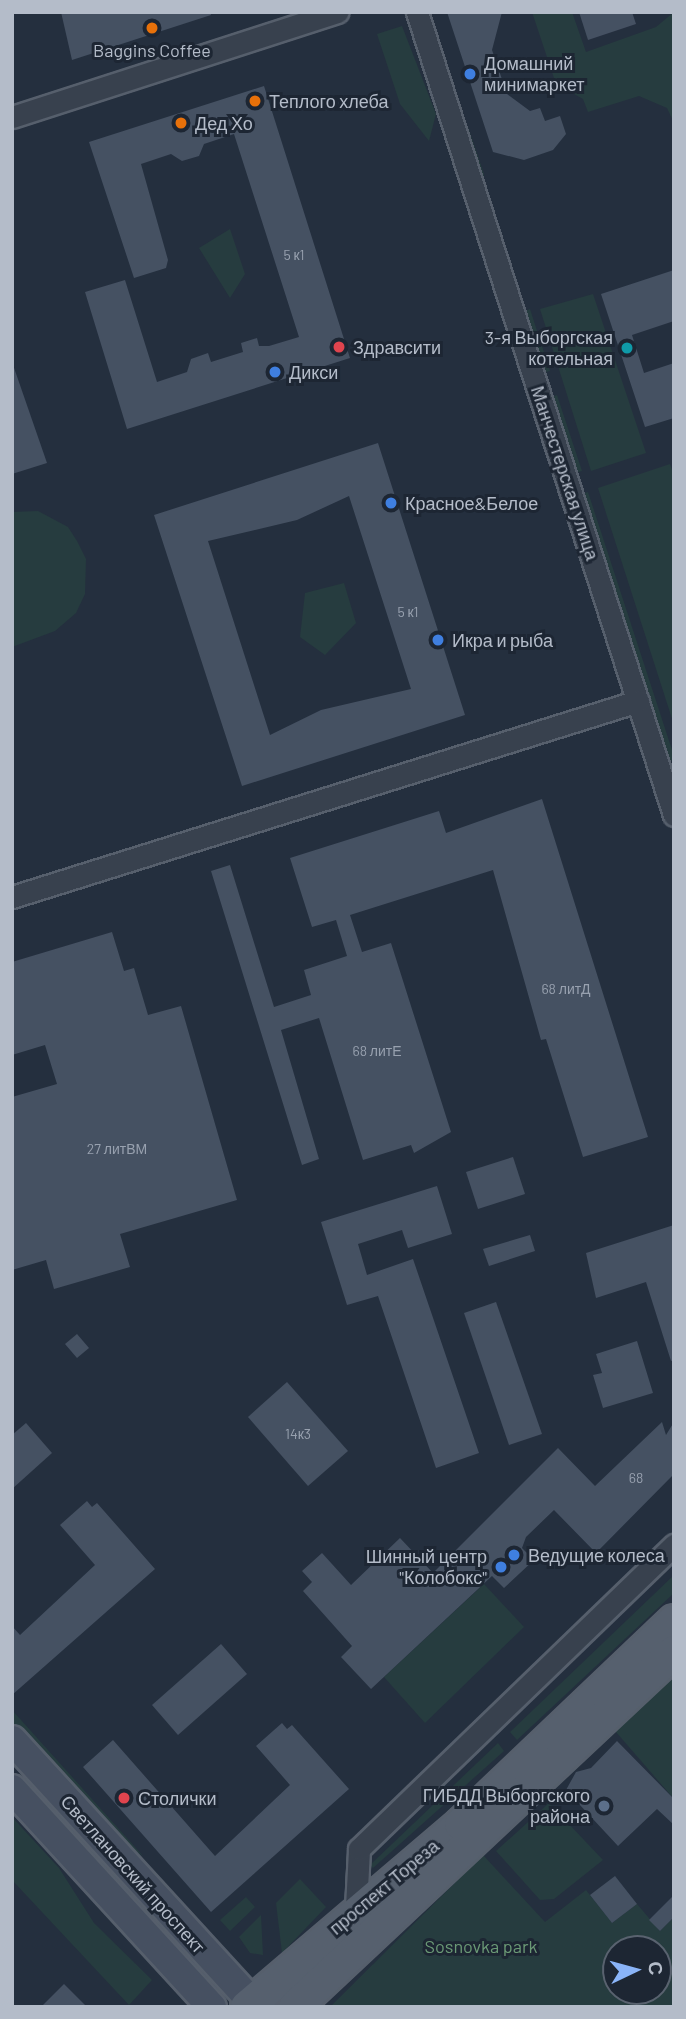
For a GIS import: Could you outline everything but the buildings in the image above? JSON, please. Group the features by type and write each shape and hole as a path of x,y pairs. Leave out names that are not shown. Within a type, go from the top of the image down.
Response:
{"main road":[{"name":"проспект Тореза","path":"252,2005 356,1907 461,1824 674,1621"},
{"name":"проспект Тореза","path":"295,2007 674,1652"},
{"name":"Светлановский проспект","path":"12,1740 252,2005"},
{"name":"Светлановский проспект","path":"12,1789 212,2007"}],"street":[{"path":"12,117 338,12"},
{"name":"Манчестерская улица","path":"417,12 674,814"},
{"path":"12,897 638,701"},
{"path":"356,1907 359,1849 674,1545"}],"green space":[{"path":"532,12 572,12 586,52 656,27 674,12 674,123 667,108 639,96 588,112 583,99 556,84"},
{"path":"402,26 436,114 429,141 400,104 377,34"},
{"path":"468,127 484,174 483,181 464,129"},
{"path":"230,229 245,274 230,298 199,248"},
{"path":"593,294 646,453 591,471 540,309"},
{"path":"530,309 550,371 543,373 523,312"},
{"path":"557,395 582,471 575,473 550,398"},
{"path":"670,464 674,476 674,725 598,488"},
{"path":"588,492 674,756 669,765 582,494"},
{"path":"38,511 68,527 77,541 86,559 85,594 76,613 55,631 12,647 12,512"},
{"path":"344,583 356,623 325,655 300,637 305,593"},
{"path":"674,1575 674,1593 517,1740 510,1732"},
{"path":"484,1584 524,1627 425,1723 384,1677"},
{"path":"674,1668 674,1799 616,1732 619,1719"},
{"path":"12,1710 143,1856 112,1834 12,1723"},
{"path":"498,1743 504,1751 373,1868 370,1865"},
{"path":"549,1803 603,1860 554,1899 540,1900 496,1851"},
{"path":"12,1817 59,1868 94,1923 152,1980 129,2005 12,1880"},
{"name":"Sosnovka park","path":"483,1855 545,1922 586,1890 612,1923 637,1904 660,1931 674,1917 674,2007 330,2007"},
{"path":"300,1879 326,1907 282,1953 276,1903"},
{"path":"246,1897 255,1907 230,1931 220,1920"},
{"path":"261,1915 263,1955 250,1953 239,1937"}],"place":[{"name":"Baggins Coffee","path":"152,28"},
{"name":"Домашний минимаркет","path":"470,74"},
{"name":"Теплого хлеба","path":"255,101"},
{"name":"Дед Хо","path":"181,123"},
{"name":"Здравсити","path":"339,347"},
{"name":"3-я Выборгская котельная","path":"627,348"},
{"name":"Дикси","path":"275,372"},
{"name":"Красное&Белое","path":"391,503"},
{"name":"Икра и рыба","path":"438,640"},
{"name":"Ведущие колеса","path":"514,1555"},
{"name":"Шинный центр \"Колобокс\"","path":"501,1567"},
{"name":"Столички","path":"124,1798"},
{"name":"ГИБДД Выборгского района","path":"604,1806"}]}
